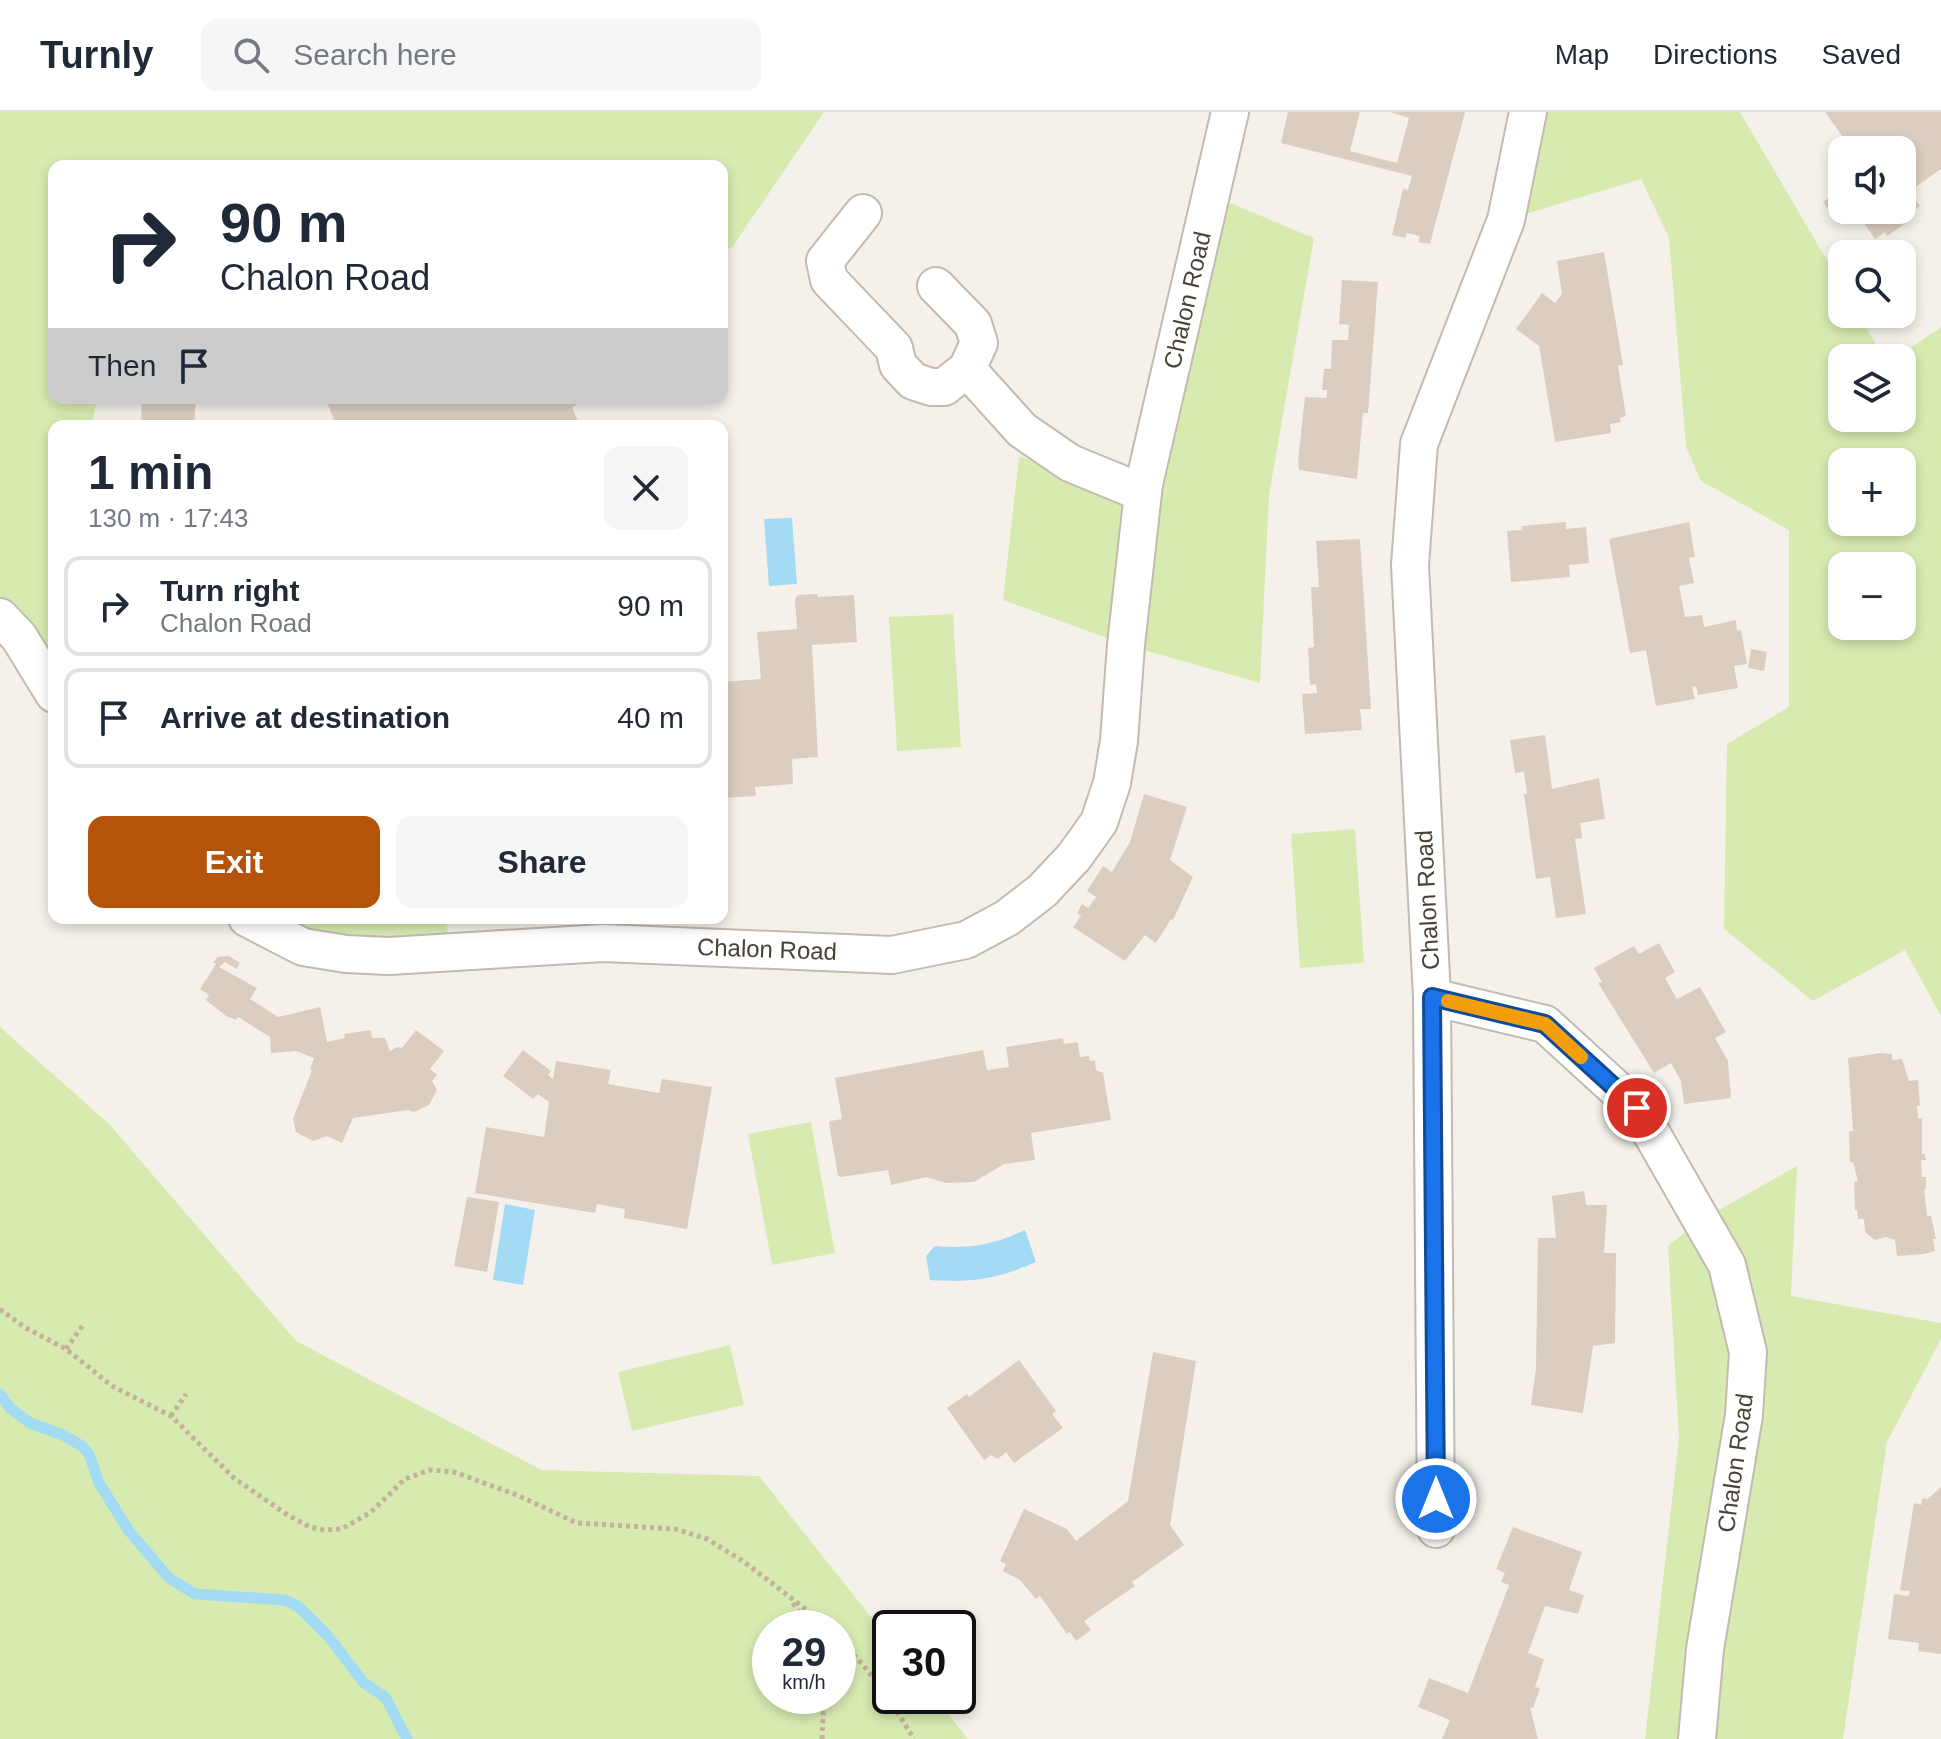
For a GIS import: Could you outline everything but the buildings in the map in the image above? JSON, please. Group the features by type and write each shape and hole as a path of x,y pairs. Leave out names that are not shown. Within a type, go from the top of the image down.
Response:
{"street":[{"name":"Chalon Road","path":"259,924 303,947 346,954 389,956 603,943 892,955 966,940 1007,918 1042,891 1074,857 1099,822 1112,783 1119,741 1143,493 1230,112"},
{"name":"Chalon Road","path":"1528,112 1506,220 1419,444 1410,565 1432,997 1545,1024 1637,1108 1727,1265 1748,1352 1744,1415 1705,1649 1697,1739"},
{"path":"863,213 825,261 829,280 894,348 898,365 913,381 944,387 967,369 979,343 973,324 936,286"},
{"path":"967,369 1022,430 1070,463 1143,493"},
{"path":"0,617 19,637 48,684"},
{"path":"1432,997 1436,1529"}],"path":[{"path":"0,1309 24,1327 66,1349 112,1386 171,1416 234,1478 310,1527 342,1529 371,1512 405,1479 430,1470 454,1472 517,1495 577,1523 659,1527 691,1533 720,1546 804,1610"},
{"path":"66,1349 83,1325"},
{"path":"171,1416 186,1394"},
{"path":"793,1602 798,1610"},
{"path":"856,1657 884,1690 914,1739"},
{"path":"822,1739 823,1714"}],"green space":[{"path":"0,112 824,112 728,249 728,160 48,160 48,404 96,404 93,420 48,420 48,685 0,617"},
{"path":"1528,112 1740,112 1828,262 1828,328 1866,328 1876,344 1828,344 1828,432 1916,432 1916,344 1941,327 1941,1016 1905,950 1813,1001 1724,929 1727,744 1789,707 1789,530 1701,481 1686,447 1669,238 1641,179 1506,220"},
{"path":"1211,195 1314,238 1269,495 1260,683 1126,645 1003,600 1019,457 1144,484"},
{"path":"953,614 961,747 897,751 889,617"},
{"path":"1355,829 1364,963 1300,968 1291,834"},
{"path":"277,924 447,924 448,952 423,953"},
{"path":"0,1027 109,1124 296,1341 542,1470 759,1476 872,1618 872,1714 948,1714 968,1739 0,1739"},
{"path":"811,1122 835,1253 772,1265 748,1134"},
{"path":"1797,1166 1791,1296 1941,1323 1941,1339 1887,1442 1843,1739 1645,1739 1679,1439 1668,1246 1701,1220"},
{"path":"730,1345 744,1405 632,1431 618,1372"}],"water":[{"path":"792,518 797,584 769,586 764,519"},
{"path":"505,1204 535,1210 523,1285 493,1280"},
{"path":"1025,1230 1036,1262 984,1278 930,1280 926,1256 935,1246 981,1245"}],"waterway":[{"path":"0,1394 10,1408 30,1423 82,1446 89,1454 99,1483 129,1531 169,1578 195,1594 285,1600 299,1607 328,1636 363,1682 386,1698 407,1739"}],"slow traffic":[{"path":"1448,1001 1545,1024 1581,1057"}],"route":[{"path":"1436,1499 1432,997 1545,1024 1637,1108"}]}
